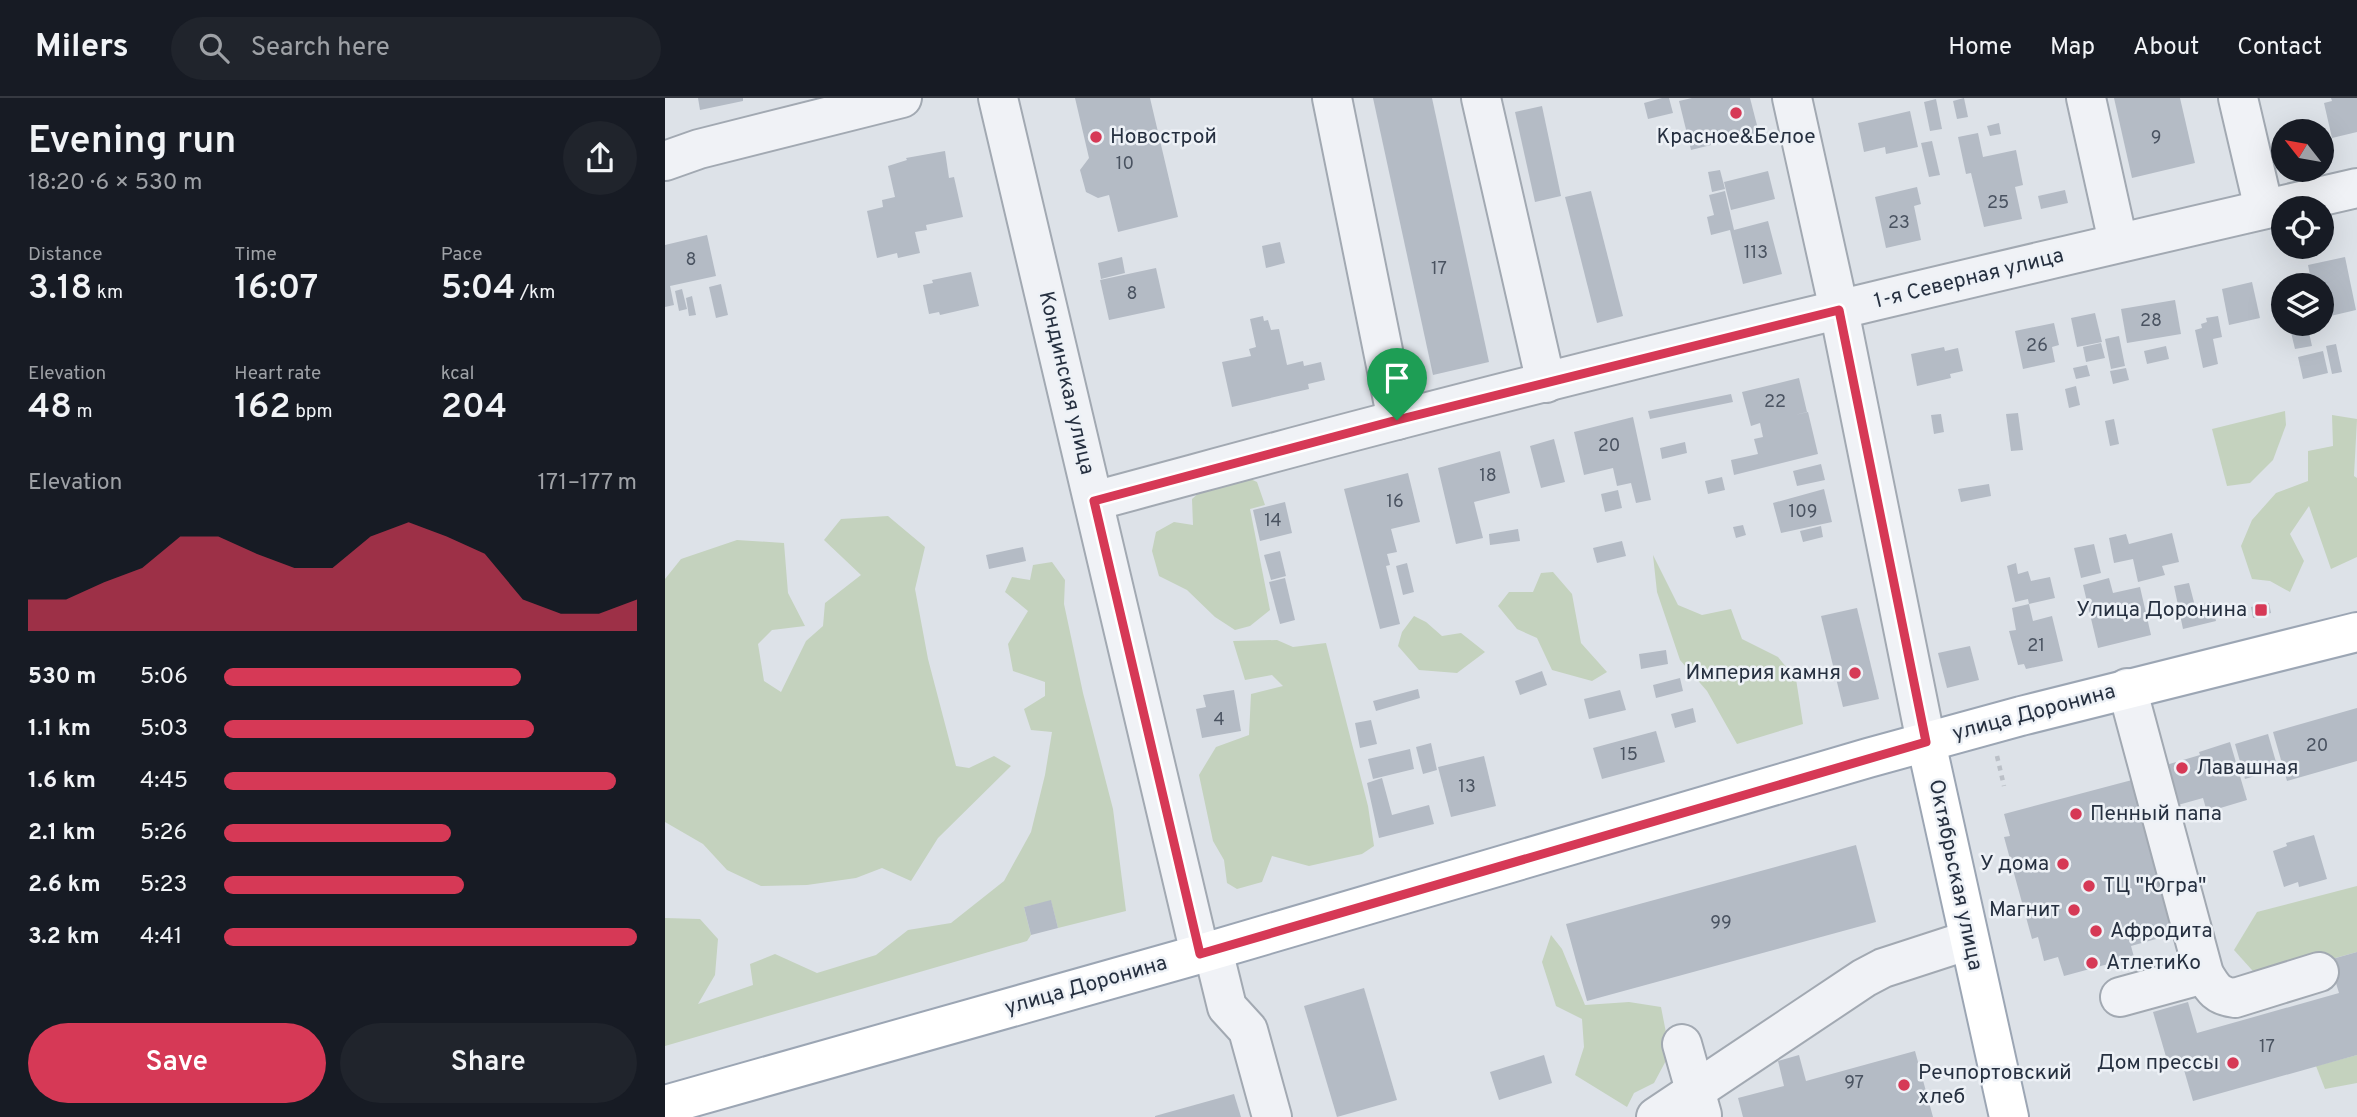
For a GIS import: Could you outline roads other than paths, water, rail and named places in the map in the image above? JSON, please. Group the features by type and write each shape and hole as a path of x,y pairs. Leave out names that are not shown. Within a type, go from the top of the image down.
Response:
{"main road":[{"name":"улица Доронина","path":"665,1105 1207,952 1926,742 2127,688 2357,632"},
{"name":"Октябрьская улица","path":"1926,742 2009,1117"}],"street":[{"path":"665,162 699,149 902,98"},
{"name":"Кондинская улица","path":"998,98 1094,501 1207,952 1227,1007 1248,1030 1272,1117"},
{"path":"1332,98 1397,420"},
{"path":"1481,98 1546,383"},
{"name":"Октябрьская улица","path":"1792,98 1839,310 1926,742"},
{"path":"2086,98 2118,242"},
{"path":"2238,98 2264,209"},
{"name":"1-я Северная улица","path":"1094,501 1397,420 1839,310 2118,242 2357,188"},
{"path":"2127,688 2204,974 2214,992 2223,997 2235,998 2319,972"},
{"path":"1655,1117 1694,1109 1864,978 1882,968 1969,940"},
{"path":"2120,997 2204,974"},
{"path":"1682,1044 1694,1109"}],"place":[{"name":"Красное&Белое","path":"1736,113"},
{"name":"Новострой","path":"1096,137"},
{"name":"Улица Доронина","path":"2261,610"},
{"name":"Империя камня","path":"1855,673"},
{"name":"Лавашная","path":"2182,768"},
{"name":"Пенный папа","path":"2076,814"},
{"name":"У дома","path":"2063,864"},
{"name":"ТЦ \"Югра\"","path":"2089,886"},
{"name":"Магнит","path":"2074,910"},
{"name":"Афродита","path":"2096,931"},
{"name":"АтлетиКо","path":"2092,963"},
{"name":"Дом прессы","path":"2233,1063"},
{"name":"Речпортовский хлеб","path":"1904,1085"}]}
